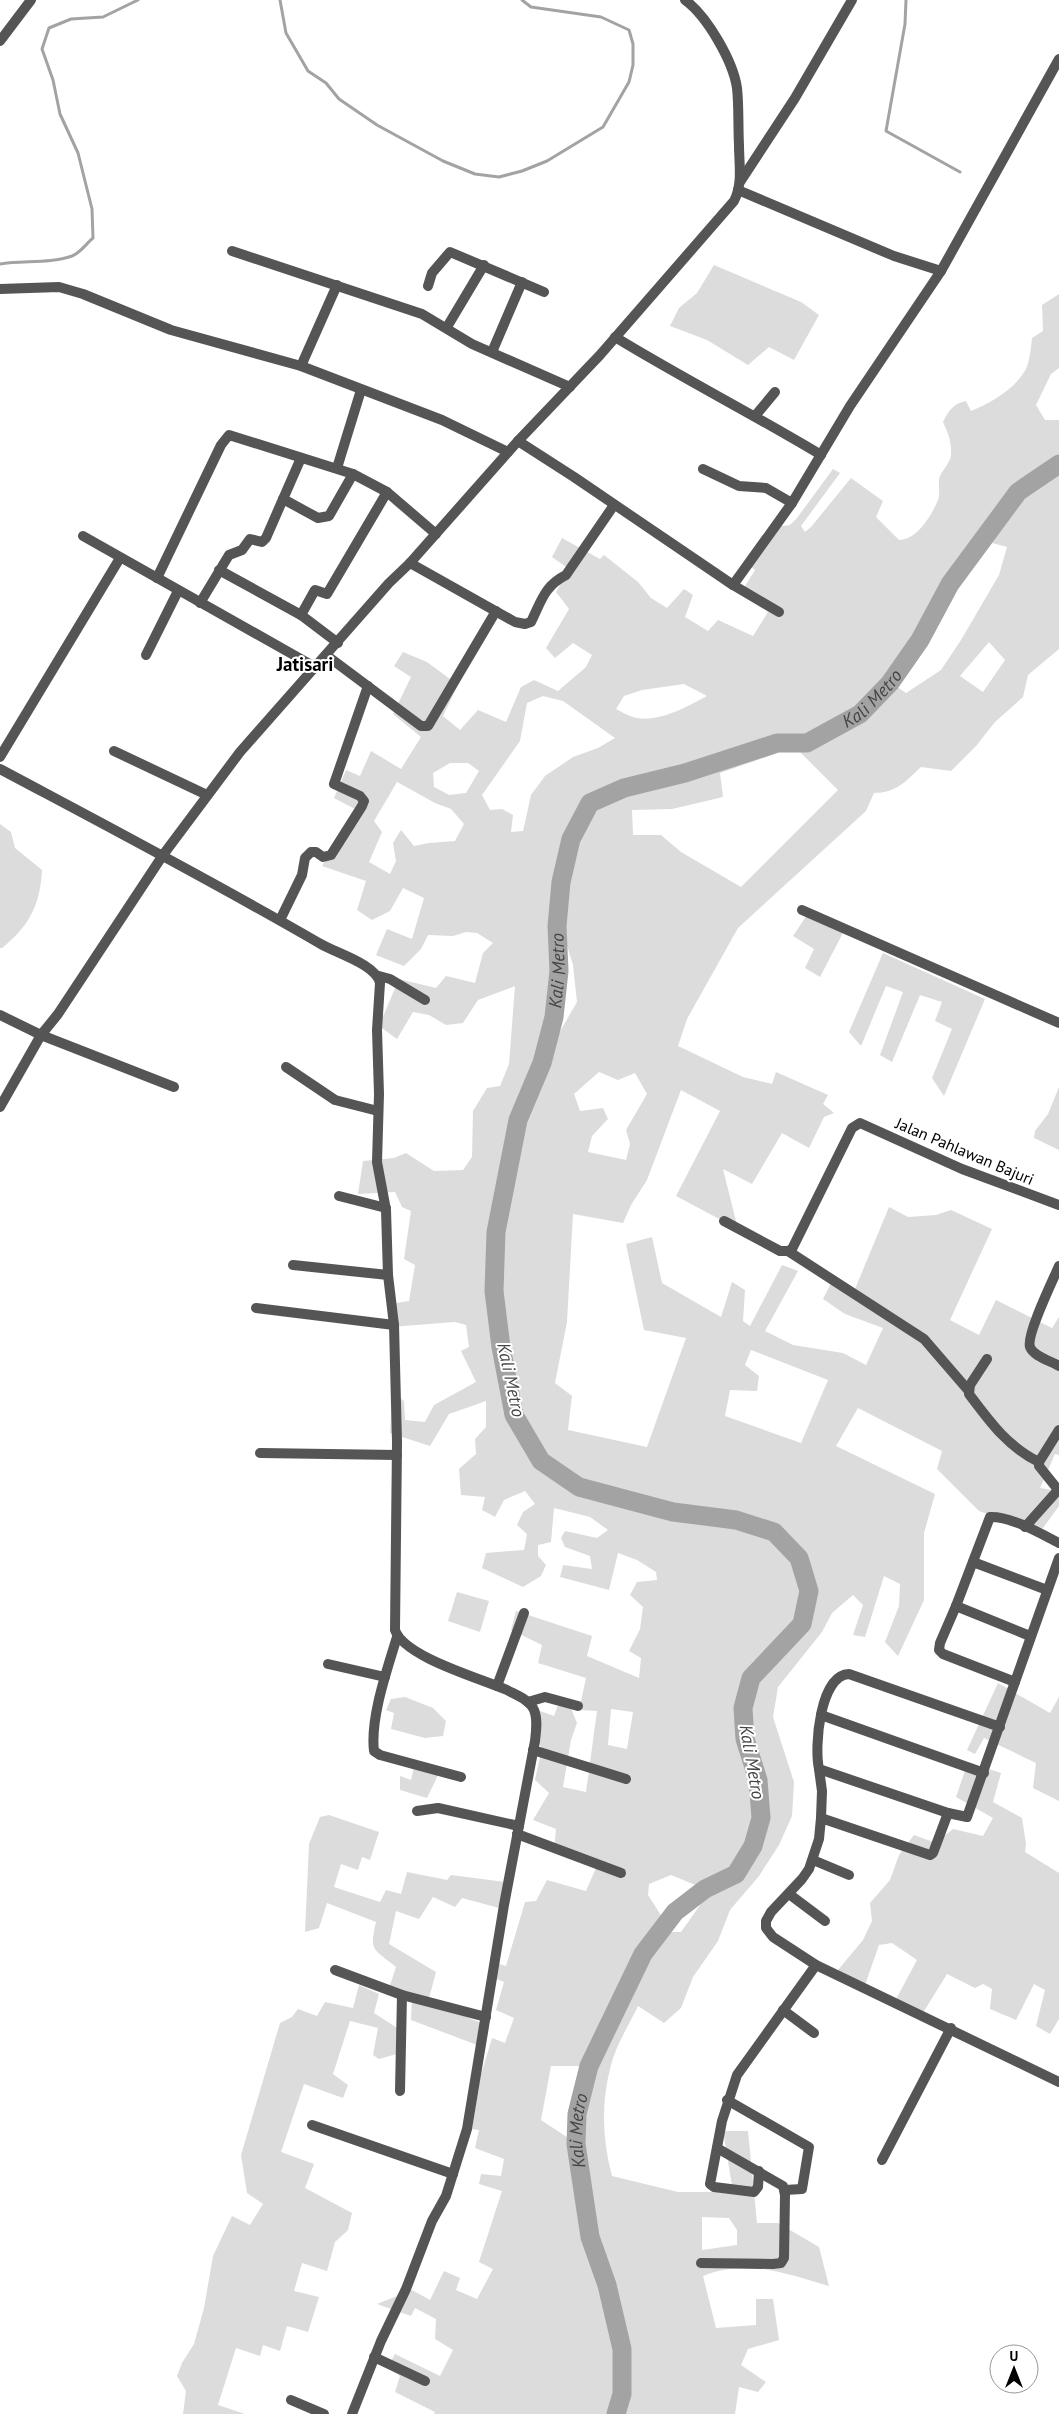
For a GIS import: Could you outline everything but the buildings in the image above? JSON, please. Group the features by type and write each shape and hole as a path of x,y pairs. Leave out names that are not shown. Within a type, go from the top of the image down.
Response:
{"street":[{"path":"0,41 31,0"},
{"path":"685,0 709,26 728,61 734,77 736,87 739,186"},
{"path":"0,1107 41,1035 58,1014 163,854 240,752 389,583 410,563 518,441 570,387 734,201 739,186 795,98 852,0"},
{"path":"733,585 792,503 850,406 941,270 1059,59"},
{"path":"739,186 894,256 941,270"},
{"path":"232,251 422,314 447,327 472,344 570,387"},
{"path":"428,286 432,273 450,252 544,292"},
{"path":"447,327 484,265"},
{"path":"492,352 522,282"},
{"path":"300,366 337,286"},
{"path":"0,289 59,288 117,306 171,330 300,366 442,420 508,452"},
{"path":"614,337 674,373 724,398 821,455"},
{"path":"338,468 361,390"},
{"path":"755,416 775,392"},
{"path":"157,578 228,435 338,468 352,474 387,492 436,534"},
{"path":"518,441 733,585 779,612"},
{"path":"200,603 229,555 242,550 248,540 264,541 301,458"},
{"path":"703,469 739,486 766,488 792,503"},
{"path":"283,499 318,518 324,519 330,516 352,474"},
{"path":"301,615 315,590 327,594 387,492"},
{"path":"410,563 515,622 524,624 531,622 549,586 566,575 614,505"},
{"path":"82,536 315,667"},
{"path":"0,757 120,558"},
{"path":"219,570 301,615 338,642"},
{"path":"146,655 178,591"},
{"path":"326,655 421,726 428,726 496,611"},
{"path":"277,918 296,890 308,854 316,852 327,858 331,855 364,801 360,796 334,784 364,684"},
{"path":"114,752 207,795"},
{"path":"0,769 163,854 320,944 371,969 379,976 390,979 425,1000"},
{"path":"802,910 1059,1023"},
{"path":"379,976 377,1030 378,1162 386,1208 388,1275 394,1325 397,1455 393,1624 397,1638 385,1677 376,1719 374,1751 380,1755 461,1777"},
{"path":"0,1015 41,1035 174,1087"},
{"path":"286,1066 335,1100 378,1111"},
{"name":"Jalan Pahlawan Bajuri","path":"788,1251 792,1249 852,1128 860,1123 962,1169 1059,1205"},
{"path":"340,1196 386,1208"},
{"path":"724,1221 780,1251 788,1251 924,1340 968,1390 969,1394 1000,1434 1016,1450 1039,1462"},
{"path":"293,1265 388,1275"},
{"path":"1059,1266 1036,1322 1030,1342 1034,1352 1059,1366"},
{"path":"256,1308 394,1325"},
{"path":"968,1390 988,1360"},
{"path":"1026,1527 1058,1491 1039,1466 1039,1462 1059,1430"},
{"path":"260,1453 397,1455"},
{"path":"1015,1682 943,1654 940,1650 940,1643 990,1517 1026,1527 1059,1543"},
{"path":"819,1769 868,1784 948,1813 964,1817 968,1815 1059,1558"},
{"path":"973,1562 1047,1590"},
{"path":"956,1606 1030,1636"},
{"path":"497,1686 524,1613"},
{"path":"352,2414 374,2357 406,2289 432,2221 446,2196 467,2129 533,1750 536,1721 535,1712 528,1702 497,1686 415,1652 397,1638"},
{"path":"328,1664 385,1677"},
{"path":"1000,1727 849,1674 838,1676 821,1715 816,1732 822,1791 819,1839 813,1860 802,1879 771,1912 766,1921 766,1928 773,1937 816,1965 951,2028 1059,2082"},
{"path":"528,1702 545,1697 578,1706"},
{"path":"821,1715 984,1773"},
{"path":"533,1750 626,1779"},
{"path":"417,1811 438,1808 518,1830 621,1873"},
{"path":"821,1818 930,1855 933,1853 948,1813"},
{"path":"813,1860 849,1875"},
{"path":"789,1894 825,1921"},
{"path":"759,2172 758,2187 754,2192 711,2186 717,2148 736,2075 816,1965"},
{"path":"335,1970 402,1995 486,2017"},
{"path":"400,2091 402,1995"},
{"path":"783,2010 814,2034"},
{"path":"882,2160 951,2028"},
{"path":"728,2100 810,2147 802,2189 785,2190"},
{"path":"312,2125 453,2174"},
{"path":"701,2263 773,2264 783,2261 785,2190 778,2182 717,2148"},
{"path":"374,2357 425,2382"},
{"path":"291,2400 324,2414"}],"shaded area":[{"path":"714,265 801,302 819,315 794,360 769,347 748,365 707,340 670,326 679,308 697,293"},
{"path":"1059,294 1059,368 1051,374 1036,405 1045,420 1059,420 1059,649 1028,675 1023,697 995,722 976,746 951,771 921,767 895,788 889,791 874,793 866,811 738,928 687,1019 678,1046 743,1077 772,1084 776,1072 828,1095 823,1104 834,1113 824,1117 809,1148 782,1133 752,1184 723,1169 738,1229 676,1196 720,1111 681,1090 647,1180 631,1205 623,1223 573,1214 567,1322 555,1383 572,1396 568,1430 647,1447 686,1338 644,1330 626,1244 652,1237 662,1283 721,1317 732,1282 745,1290 743,1321 750,1326 782,1265 798,1271 765,1331 793,1345 843,1353 866,1365 883,1328 845,1314 823,1299 832,1281 855,1289 889,1207 908,1217 936,1215 951,1210 992,1229 950,1320 979,1335 996,1300 1052,1328 1059,1317 1059,1455 1055,1454 1040,1488 1059,1491 1059,1506 1043,1528 1015,1524 979,1511 937,1469 942,1451 858,1408 836,1446 935,1494 924,1533 924,1600 898,1656 885,1642 899,1606 900,1584 884,1576 865,1637 853,1635 863,1605 853,1595 832,1613 822,1632 778,1687 773,1717 794,1782 792,1816 779,1845 759,1876 730,1910 718,1941 693,1977 681,2008 664,2023 638,2006 613,2058 604,2107 606,2148 612,2176 678,2192 733,2192 723,2131 748,2131 757,2223 778,2223 819,2247 829,2286 782,2273 751,2268 735,2268 703,2276 716,2328 756,2325 756,2299 773,2299 779,2340 748,2349 741,2365 766,2382 758,2392 739,2387 735,2414 434,2414 435,2412 395,2392 400,2376 387,2368 395,2354 440,2376 453,2350 435,2339 436,2319 415,2308 411,2316 377,2304 412,2290 430,2300 444,2271 460,2278 456,2290 477,2299 493,2269 479,2262 502,2191 479,2184 481,2174 501,2176 504,2159 475,2148 479,2130 472,2129 481,2075 492,2038 505,2043 514,2018 496,2010 504,1982 491,1977 496,1963 506,1966 525,1902 536,1901 547,1880 586,1891 596,1868 554,1851 556,1829 533,1820 549,1793 535,1780 542,1748 539,1744 540,1711 554,1716 558,1705 571,1708 577,1723 571,1740 563,1787 586,1792 597,1711 579,1710 586,1678 538,1663 542,1645 511,1630 516,1611 592,1636 587,1656 639,1678 641,1658 629,1651 640,1629 643,1607 630,1595 637,1582 657,1580 656,1572 637,1560 618,1553 609,1590 560,1577 563,1565 592,1569 590,1556 565,1547 561,1538 565,1531 597,1538 608,1530 590,1517 554,1508 551,1542 538,1545 538,1556 546,1565 541,1576 523,1587 482,1568 486,1553 524,1550 527,1534 517,1525 523,1512 535,1504 525,1491 504,1500 495,1517 482,1510 485,1497 461,1495 459,1469 476,1454 475,1439 486,1427 486,1401 449,1414 430,1446 390,1433 392,1401 396,1395 404,1401 405,1420 425,1422 434,1405 476,1382 461,1351 469,1347 466,1325 455,1322 390,1327 390,1304 409,1301 415,1265 404,1259 411,1211 402,1207 395,1192 358,1194 363,1161 394,1158 406,1153 434,1171 463,1170 472,1157 473,1111 487,1088 500,1086 509,1064 515,986 478,1000 463,1023 446,1025 429,1015 413,1012 397,1039 379,1026 399,979 436,988 446,976 475,983 483,953 493,943 477,933 466,932 453,936 428,935 421,949 404,966 376,955 387,929 412,939 424,898 403,888 390,911 372,920 357,910 366,881 322,866 355,809 334,798 346,770 360,776 371,751 401,769 421,737 393,714 411,677 394,666 403,652 427,662 458,685 443,716 460,730 478,710 506,722 521,687 534,680 558,691 586,667 592,655 573,643 555,658 546,648 569,609 556,592 569,569 552,557 562,538 600,559 604,555 638,582 651,598 667,608 684,589 693,595 685,617 708,631 718,620 753,636 768,612 740,594 755,570 749,565 775,520 783,526 790,525 833,469 840,473 801,526 805,532 851,478 883,501 876,517 899,540 912,536 923,526 935,506 939,497 940,476 950,458 950,442 943,422 945,418 952,408 962,402 966,401 971,411 987,404 1015,383 1026,369 1032,338 1043,331 1042,305","holes":["981,540 1007,547 999,575 941,670 906,693 890,682 920,640 950,584","989,642 1005,660 983,692 960,676","684,684 707,696 674,712 655,718 634,717 616,709 624,696 642,690","543,696 563,701 615,738 598,748 573,757 545,776 531,795 523,831 511,832 513,815 502,809 490,810 482,795 520,741 527,703","795,747 838,790 741,887 681,852 661,835 633,835 632,810 672,809 723,797 720,773","450,763 468,763 479,771 466,793 449,795 434,787 433,773","397,782 435,803 451,809 464,824 455,841 414,846 401,830 393,843 396,861 390,874 369,862 382,832 374,821","557,926 561,926 573,965 577,1002 543,1061 554,1017 559,971","599,1072 618,1080 635,1073 647,1094 626,1130 630,1144 626,1160 588,1152 592,1136 608,1119 603,1108 580,1111 574,1094","751,1350 828,1380 801,1443 725,1416 730,1390 757,1391 759,1376 745,1365","611,1709 633,1712 627,1749 608,1745","671,1875 705,1889 715,1884 681,1932 661,1932 666,1923 648,1895 649,1884","551,2066 589,2066 577,2114 576,2143 541,2120","702,2217 729,2218 737,2230 737,2245 702,2250"]},
{"path":"0,824 11,832 15,848 42,870 36,905 19,932 2,948 0,948"},
{"path":"809,912 845,929 820,977 805,968 814,949 793,936"},
{"path":"883,953 985,999 944,1096 932,1078 952,1029 935,1021 942,1002 920,995 892,1062 880,1055 903,992 886,986 861,1046 849,1032"},
{"path":"1059,1087 1059,1150 1034,1138 1035,1131 1048,1114"},
{"path":"457,1592 489,1601 480,1632 448,1621"},
{"path":"998,1683 1050,1713 1059,1697 1059,1801 1033,1788 1036,1763 984,1738 975,1754 967,1750"},
{"path":"405,1697 433,1708 446,1721 443,1736 425,1738 391,1729 394,1713 386,1710 391,1699"},
{"path":"968,1762 1001,1773 993,1802 1022,1818 1026,1844 1025,1852 1059,1873 1059,2019 1050,2034 1036,2026 1045,1990 1034,1984 1016,2020 990,2009 992,1989 983,1984 975,1988 947,1974 921,2016 894,2003 917,1960 892,1943 879,1945 864,1988 833,1976 863,1940 872,1921 870,1903 890,1880 899,1855 914,1835 936,1843 953,1829 983,1836 993,1818 956,1797"},
{"path":"414,1767 438,1775 427,1798 400,1790 400,1776 411,1780"},
{"path":"329,1815 379,1832 370,1860 362,1857 358,1870 341,1864 334,1887 380,1902 386,1890 401,1894 407,1872 447,1880 451,1875 505,1882 499,1908 462,1898 455,1907 433,1897 419,1919 396,1911 389,1944 436,1972 428,2002 489,2026 485,2048 411,2020 412,2000 389,1988 396,1967 375,1949 373,1944 376,1922 327,1903 319,1928 305,1932 309,1844 320,1817"},
{"path":"359,1985 379,1994 374,2013 405,2033 404,2052 379,2059 373,2055 378,2028 350,2021 333,2074 348,2085 343,2098 304,2084 281,2152 314,2164 305,2188 352,2213 348,2230 335,2242 327,2271 302,2263 294,2291 319,2297 308,2332 287,2326 280,2351 263,2345 260,2356 236,2348 218,2405 245,2414 183,2414 186,2391 177,2376 182,2363 194,2344 204,2308 213,2256 232,2216 250,2225 263,2204 247,2193 241,2155 280,2023 292,2017 298,2009 317,2016 325,2002 353,2008"}],"waterway":[{"path":"0,264 45,261 72,256 93,238 92,209 78,153 60,114 53,80 42,49 49,28 71,19 103,17 138,0"},
{"path":"280,0 286,33 308,71 326,83 339,99 377,125 443,161 475,174 499,177 522,171 547,161 603,127 629,82 633,65 633,44 629,30 601,17 531,7 522,0"},
{"path":"906,0 905,24 886,131 960,172"},
{"name":"Kali Metro","path":"616,2414 622,2394 622,2349 607,2285 590,2237 576,2144 577,2114 589,2066 643,1954 675,1912 705,1889 736,1874 753,1846 761,1818 758,1780 745,1739 743,1708 751,1678 802,1624 809,1591 799,1558 774,1532 736,1520 673,1512 579,1487 541,1461 514,1415 501,1347 494,1291 496,1232 518,1120 542,1063 554,1017 559,971 557,926 561,882 571,839 590,803 624,788 685,773 777,743 807,743 860,714 890,683 920,640 950,584 1018,492 1059,464"}],"district":[{"name":"Jatisari","path":"305,664"}]}
